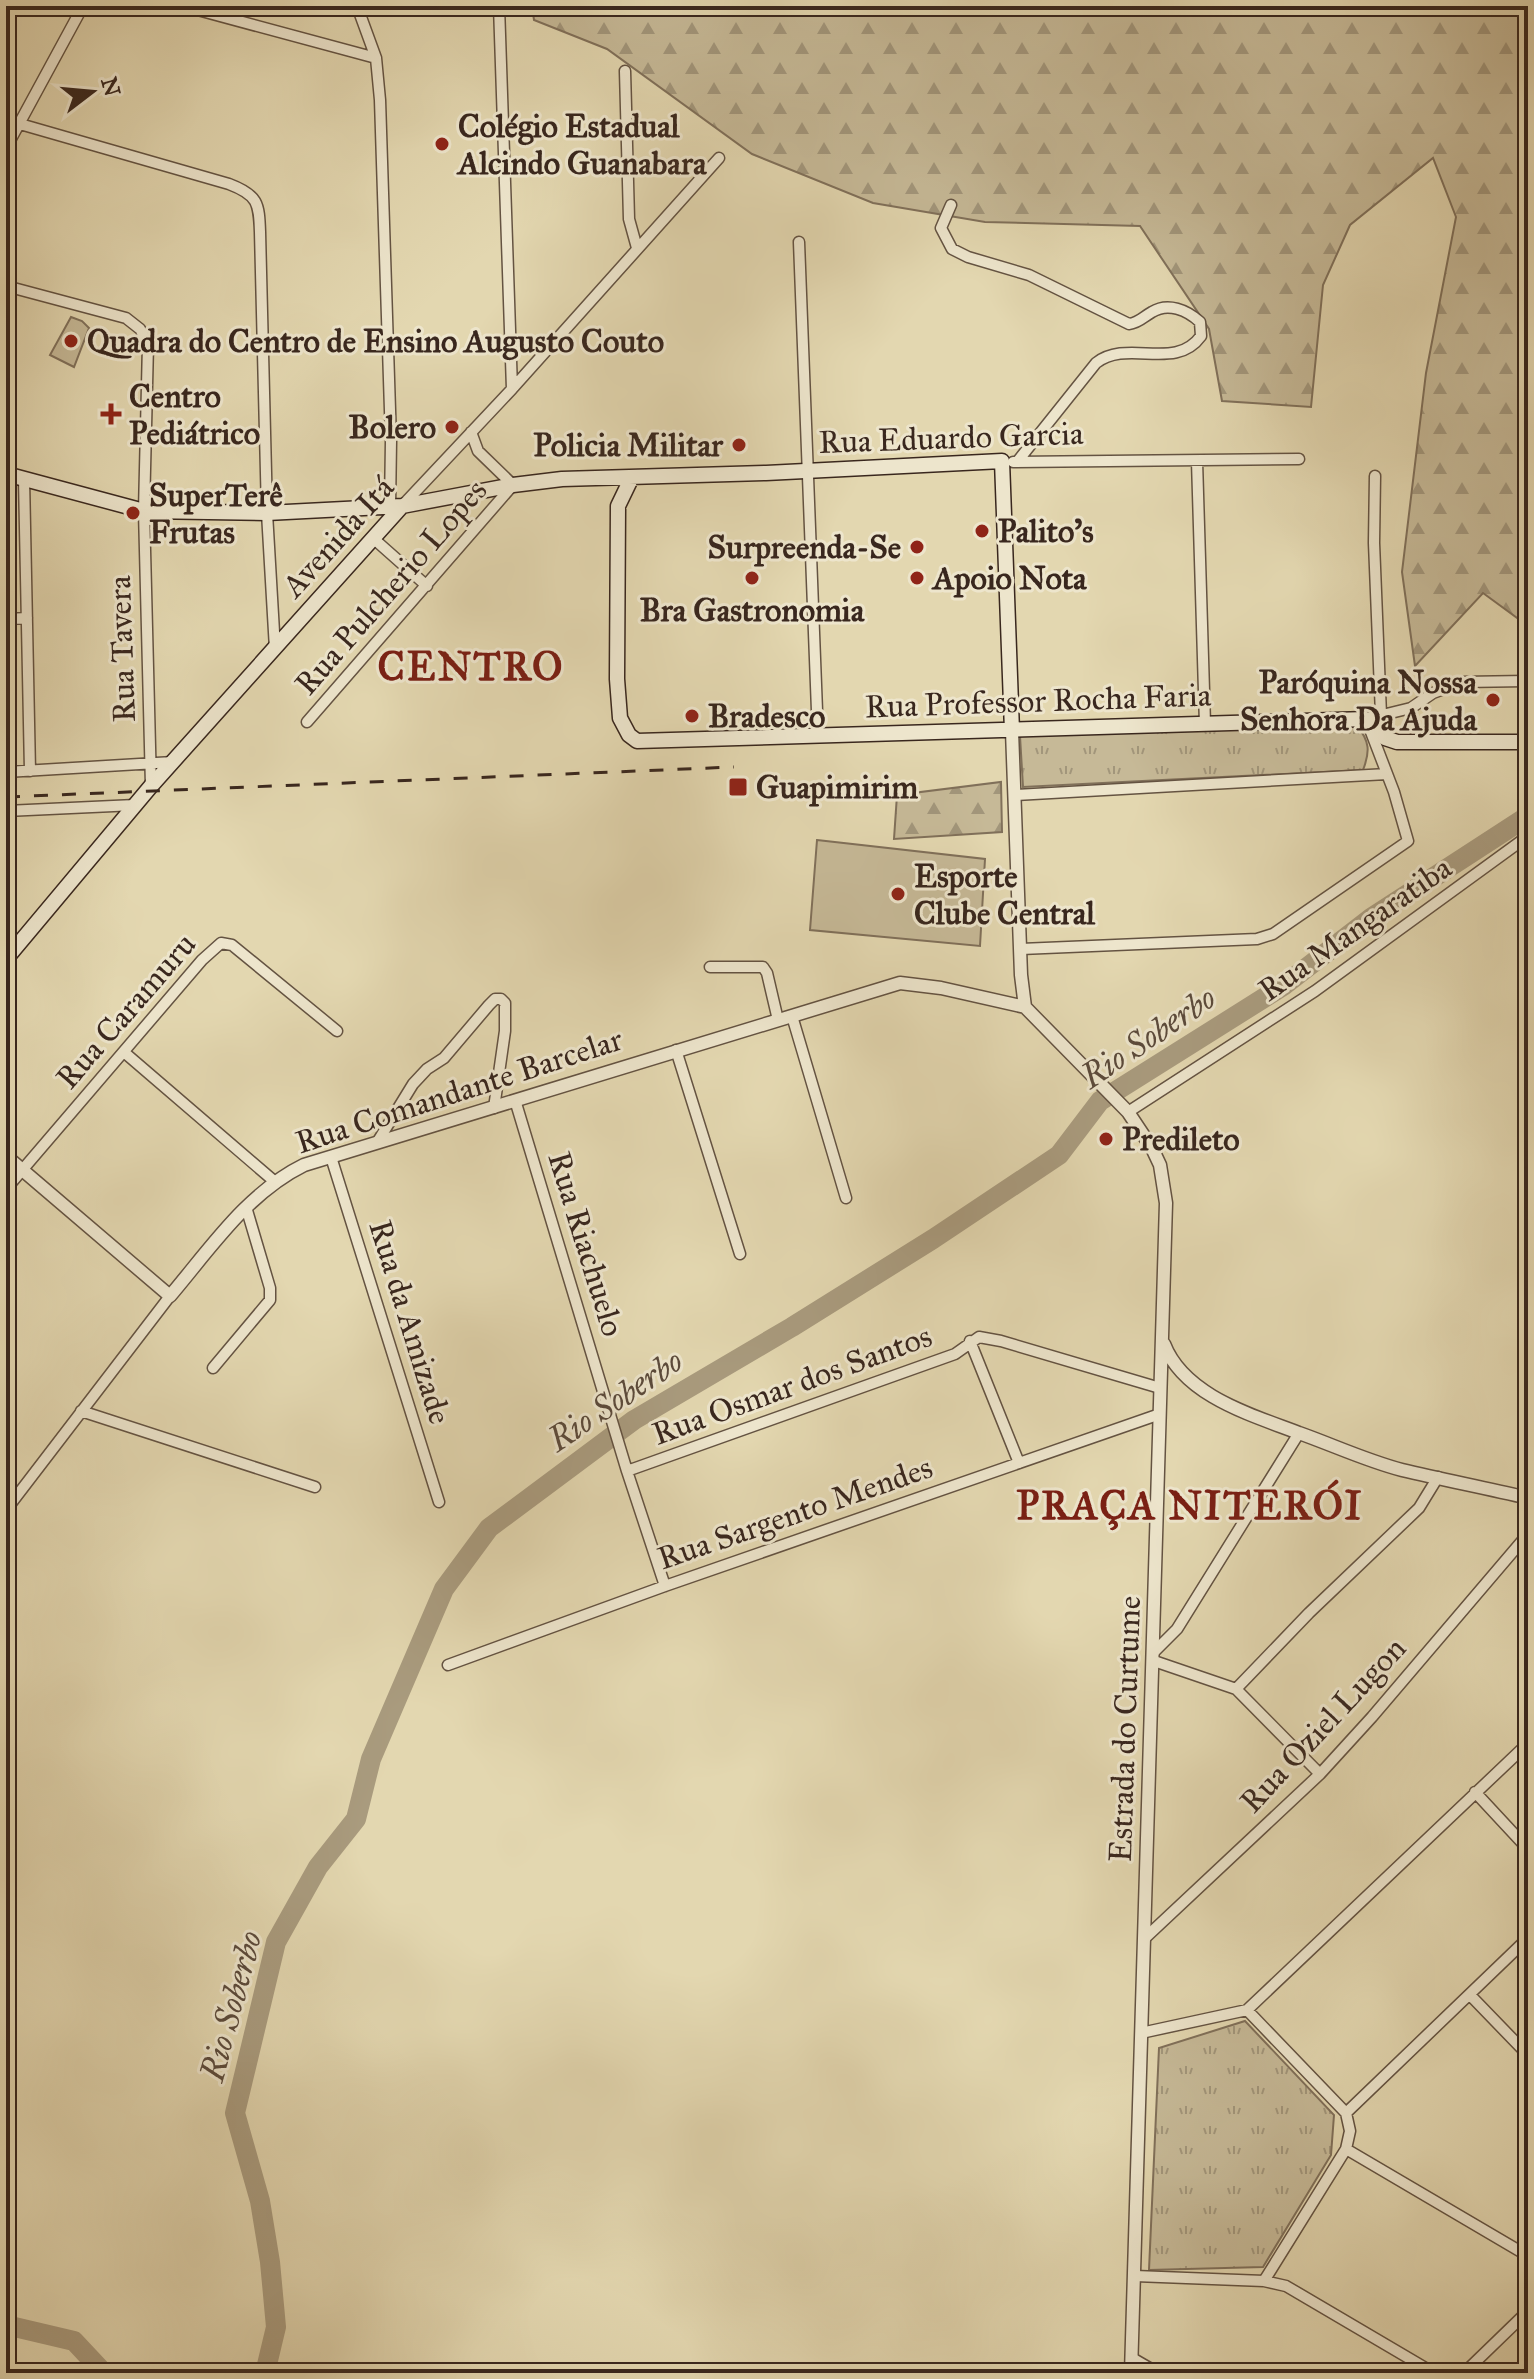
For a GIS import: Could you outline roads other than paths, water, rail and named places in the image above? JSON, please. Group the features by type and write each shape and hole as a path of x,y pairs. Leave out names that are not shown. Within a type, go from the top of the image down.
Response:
{"main road":[{"name":"Rua Eduardo Garcia","path":"6,474 144,511 267,513 396,507 549,480 1009,461"},
{"path":"1009,461 1012,731"},
{"path":"618,506 632,477"},
{"path":"604,478 618,506"},
{"name":"Rua Professor Rocha Faria","path":"618,506 618,704 623,727 637,741 1366,719"},
{"name":"Avenida Itá","path":"6,959 151,786 374,539 396,507"},
{"path":"1366,719 1385,738 1397,742 1528,742"}],"street":[{"path":"6,148 83,6"},
{"path":"183,6 376,58"},
{"path":"357,6 376,58 380,100 392,479 396,507"},
{"path":"499,6 512,389"},
{"path":"625,71 629,219 637,248"},
{"path":"6,120 229,184 251,195 257,203 267,513 275,649"},
{"name":"Avenida Itá","path":"396,507 418,489 512,389 719,158"},
{"path":"951,205 941,228 952,249 968,257 1029,275 1129,324 1139,322 1156,309 1168,308 1183,310 1200,322 1201,336 1195,345 1183,353 1118,352 1104,356 1009,461"},
{"path":"799,242 818,737"},
{"name":"Rua Tavera","path":"6,286 126,318 145,336 150,355 144,511 151,786"},
{"path":"471,432 478,451 513,485"},
{"path":"455,448 478,451"},
{"name":"Rua Eduardo Garcia","path":"1009,461 1299,459"},
{"path":"1197,461 1205,724"},
{"path":"1375,476 1374,543 1381,715"},
{"path":"24,479 30,771"},
{"path":"392,479 401,492 418,489"},
{"name":"Rua Pulcherio Lopes","path":"307,722 513,485"},
{"path":"374,539 427,586"},
{"path":"6,619 27,618"},
{"name":"Rua Professor Rocha Faria","path":"1366,719 1411,708 1433,693 1463,682 1528,681"},
{"path":"1021,949 1257,939 1273,934 1408,841 1366,719"},
{"path":"1012,731 1025,1007 1128,1112 1160,1165 1164,1184 1163,1341 1167,1365 1225,1403 1372,1460 1528,1498"},
{"path":"1381,759 1397,742"},
{"path":"6,772 173,762"},
{"path":"1014,795 1387,774"},
{"path":"6,811 135,805"},
{"name":"Rua Mangaratiba","path":"1128,1112 1315,991 1528,836"},
{"name":"Rua Caramuru","path":"6,1189 202,960 221,943 232,945 337,1031"},
{"path":"710,967 763,967 778,1020"},
{"name":"Rua Comandante Barcelar","path":"6,1510 170,1296 246,1207 274,1181 304,1165 900,983 941,988 1025,1007"},
{"path":"378,1141 413,1084 427,1069 444,1058 495,999 501,999 505,1003 505,1031 494,1108"},
{"path":"792,1016 846,1198"},
{"path":"676,1050 740,1254"},
{"path":"125,1053 274,1181"},
{"name":"Rua Riachuelo","path":"515,1100 665,1586"},
{"path":"6,1156 170,1296"},
{"name":"Rua da Amizade","path":"331,1157 439,1502"},
{"path":"213,1368 270,1300 270,1288 246,1207"},
{"path":"1019,1463 970,1341 979,1337 1001,1341 1160,1388"},
{"name":"Rua Osmar dos Santos","path":"627,1471 955,1354 970,1341"},
{"name":"Estrada do Curtume","path":"1131,2373 1160,1388 1167,1365"},
{"path":"81,1411 315,1487"},
{"name":"Rua Sargento Mendes","path":"448,1665 1160,1414"},
{"path":"1299,1433 1177,1629 1154,1656 1236,1689 1320,1774"},
{"path":"1236,1689 1309,1613 1419,1508 1438,1477"},
{"name":"Rua Oziel Lugon","path":"1144,1939 1320,1774 1528,1534"},
{"path":"1141,2033 1247,2010 1522,1749"},
{"path":"1475,1792 1528,1849"},
{"path":"1346,2113 1528,1938"},
{"path":"1470,1995 1528,2055"},
{"path":"1247,2010 1346,2113 1350,2131 1346,2149 1264,2281"},
{"path":"1346,2149 1528,2256"},
{"path":"1135,2276 1264,2281 1298,2293 1434,2373"},
{"path":"1464,2373 1528,2311"},
{"path":"1132,2358 1158,2373"}],"waterway":[{"name":"Rio Soberbo","path":"265,2373 276,2327 270,2262 260,2201 235,2113 276,1942 318,1867 356,1819 371,1759 444,1589 489,1528 634,1420 792,1327 1059,1155 1100,1101 1283,986 1371,918 1528,816"},
{"name":"Rio Soberbo","path":"6,2325 74,2341 104,2373"}],"railway":[{"path":"6,797 734,767"}],"place":[{"name":"Colégio Estadual Alcindo Guanabara","path":"442,144"},
{"name":"Quadra do Centro de Ensino Augusto Couto","path":"71,341"},
{"name":"Centro Pediátrico","path":"111,414"},
{"name":"Bolero","path":"452,427"},
{"name":"Policia Militar","path":"739,445"},
{"name":"SuperTerê Frutas","path":"133,513"},
{"name":"Palito's","path":"982,531"},
{"name":"Surpreenda-Se","path":"917,547"},
{"name":"Bra Gastronomia","path":"752,578"},
{"name":"Apoio Nota","path":"917,578"},
{"name":"Paróquina Nossa Senhora Da Ajuda","path":"1493,700"},
{"name":"Bradesco","path":"692,716"},
{"name":"Guapimirim","path":"738,787"},
{"name":"Esporte Clube Central","path":"898,894"},
{"name":"Predileto","path":"1106,1139"}],"district":[{"name":"CENTRO","path":"471,666"},
{"name":"PRAÇA NITERÓI","path":"1190,1505"}]}
